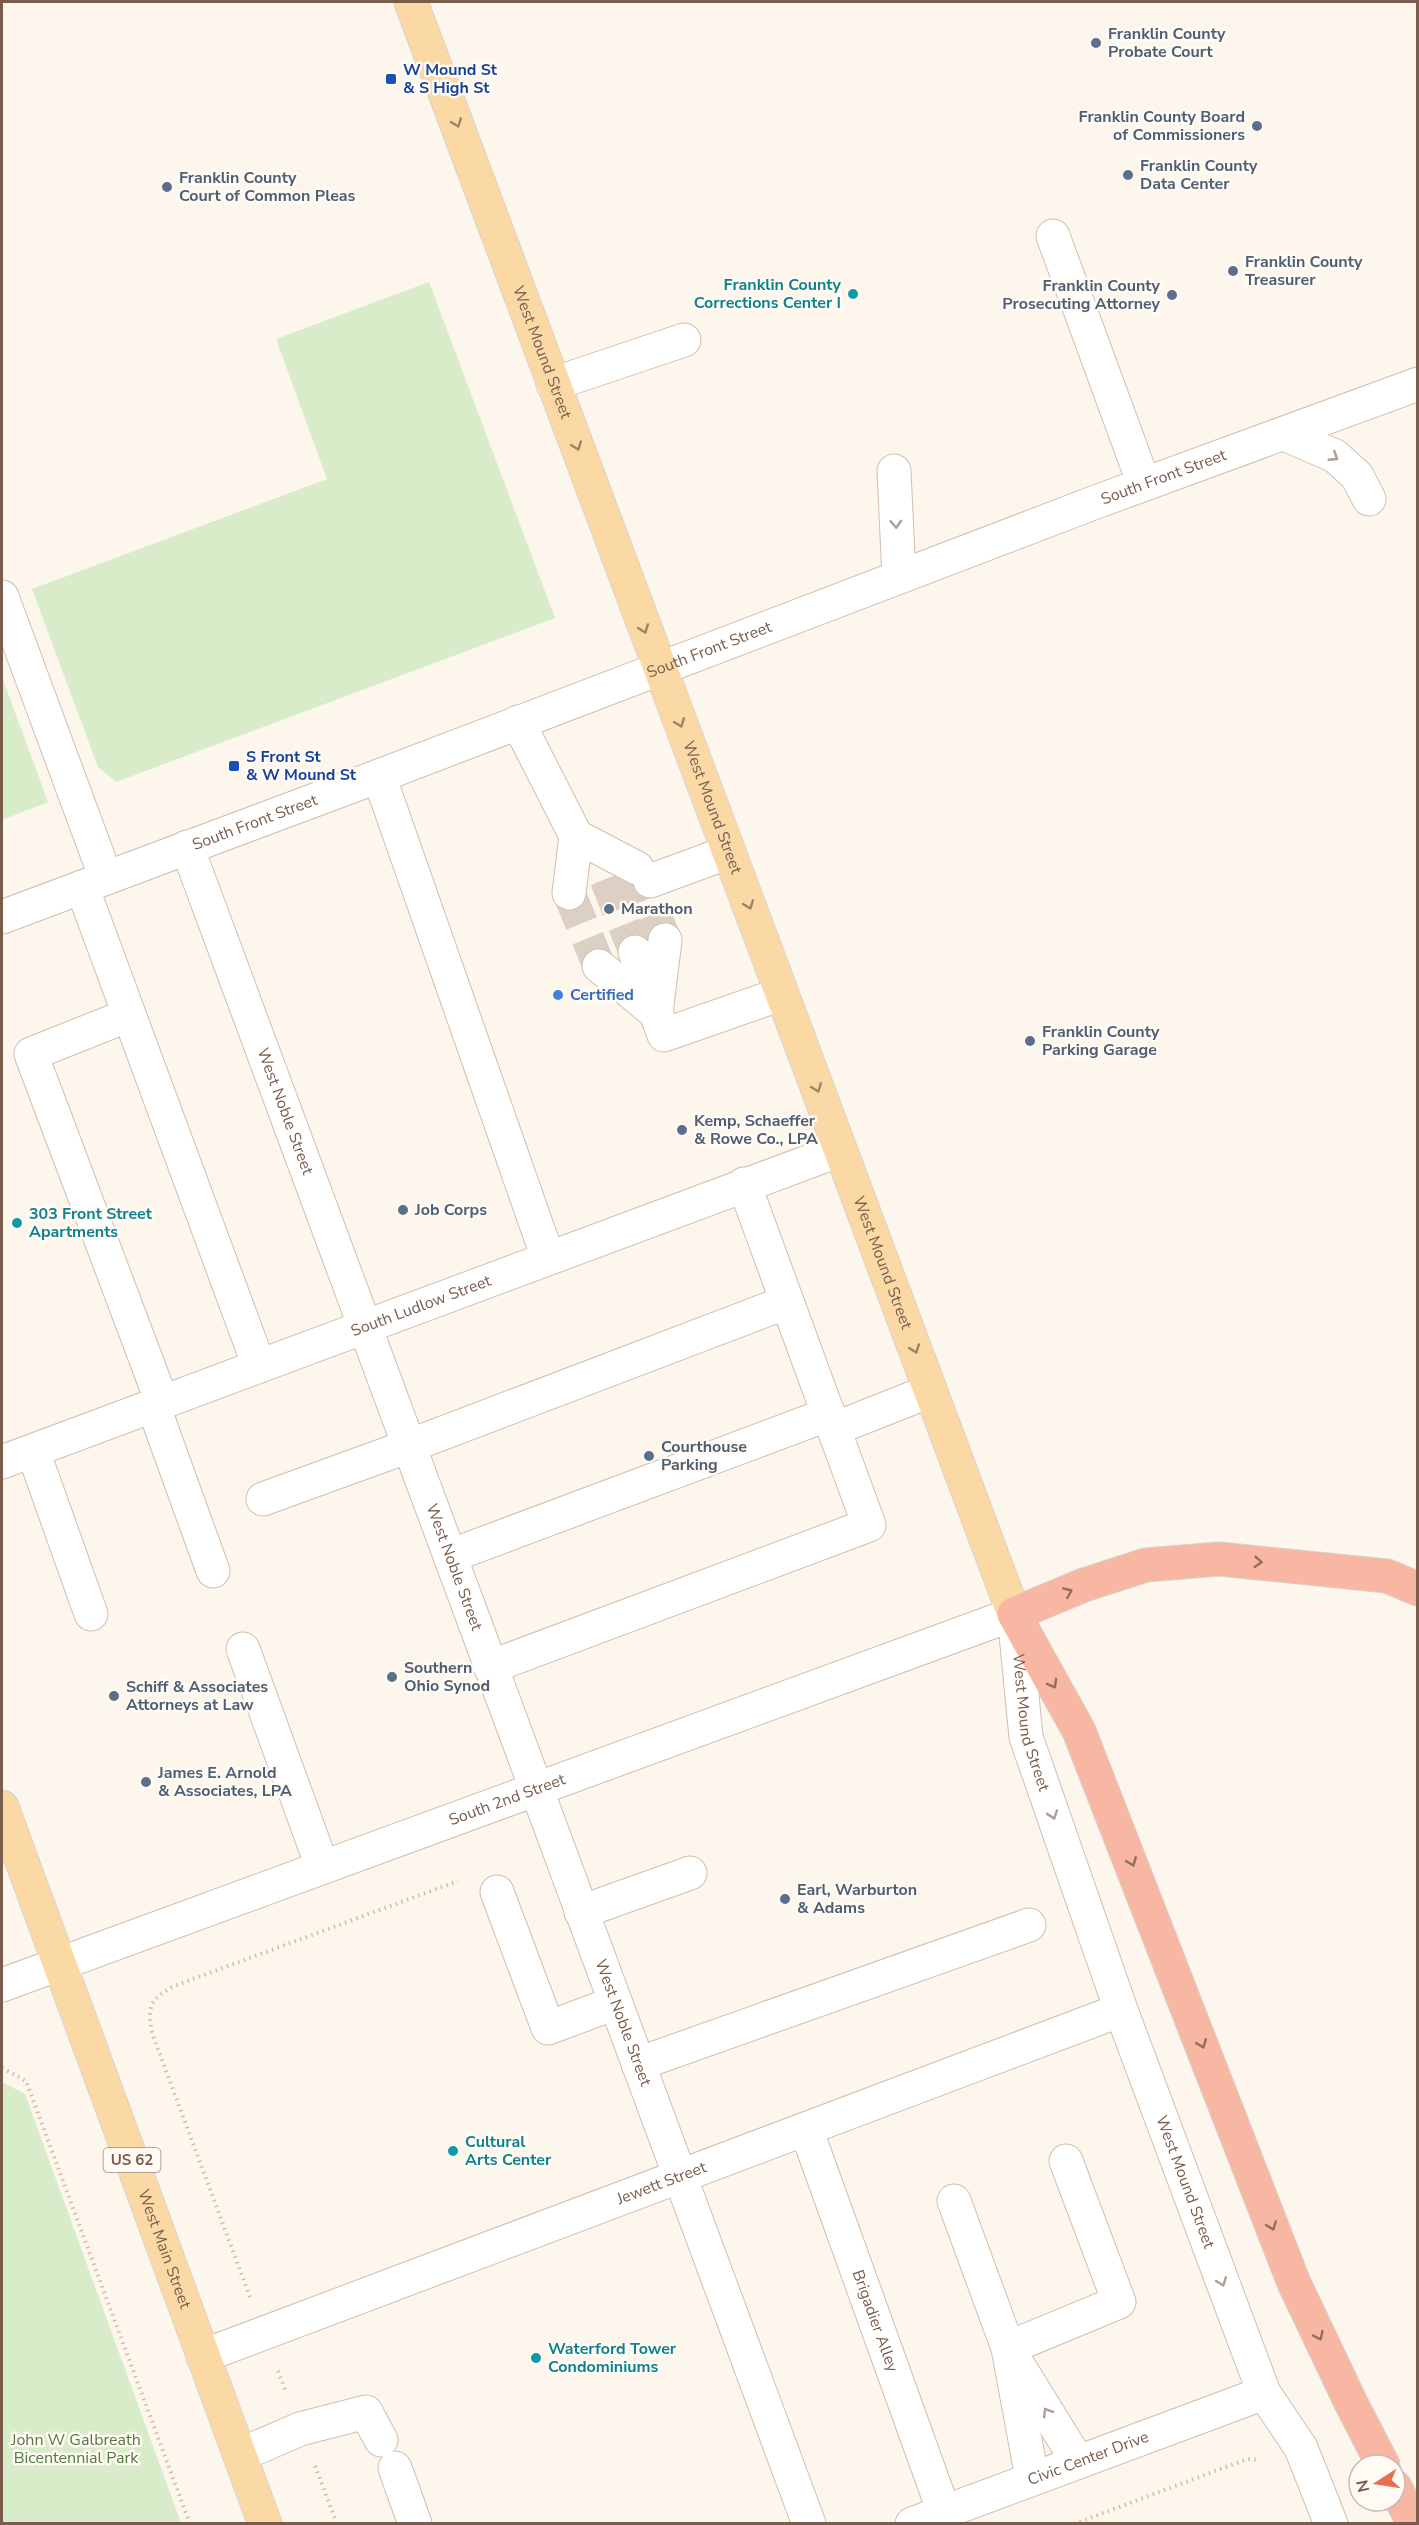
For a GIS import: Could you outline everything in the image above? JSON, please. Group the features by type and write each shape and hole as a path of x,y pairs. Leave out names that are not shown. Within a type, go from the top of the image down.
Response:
{"highway":[{"path":"1377,2453 1294,2283 1127,1849 1079,1731 1014,1614 1084,1585 1146,1565 1219,1559 1387,1576 1418,1589"}],"main road":[{"name":"West Mound Street","path":"411,2 1014,1614"},
{"name":"West Main Street","path":"2,1807 265,2523"}],"street":[{"path":"1053,236 1144,484"},
{"path":"553,384 684,340"},
{"name":"South Front Street","path":"2,917 379,776 1144,484 1418,384"},
{"path":"1284,434 1335,456 1357,476 1369,499"},
{"path":"894,471 899,577"},
{"path":"2,597 94,883 129,1015 259,1366"},
{"path":"518,722 576,836 606,879"},
{"path":"379,776 548,1258"},
{"path":"576,836 643,875 729,852"},
{"path":"569,893 576,836"},
{"name":"West Noble Street","path":"188,847 809,2523"},
{"path":"656,1013 665,940"},
{"path":"635,952 664,1035 782,994"},
{"path":"599,966 656,1013"},
{"path":"129,1015 31,1054 158,1404 213,1571"},
{"name":"South Ludlow Street","path":"2,1462 840,1150"},
{"path":"490,1667 869,1525 744,1184"},
{"path":"263,1499 787,1302"},
{"path":"450,1556 831,1422 930,1390"},
{"path":"33,1451 91,1614"},
{"name":"South 2nd Street","path":"2,1985 1014,1614"},
{"name":"West Mound Street","path":"1014,1614 1026,1737 1121,2010 1264,2393 1300,2448 1331,2523"},
{"path":"243,1649 322,1866"},
{"path":"581,1912 690,1874"},
{"path":"497,1892 548,2028 615,2003"},
{"path":"638,2064 1029,1925"},
{"name":"Jewett Street","path":"203,2356 1121,2010"},
{"name":"Brigadier Alley","path":"806,2129 944,2511"},
{"path":"1008,2348 1119,2302 1066,2160"},
{"path":"954,2201 1008,2348 1032,2478"},
{"path":"1008,2348 1078,2462"},
{"name":"Civic Center Drive","path":"912,2523 1264,2393"},
{"path":"240,2455 300,2429 366,2412 388,2454 415,2523"}],"path":[{"path":"337,2523 263,2333 152,2033 148,2012 156,1997 174,1986 469,1876"},
{"path":"2,2068 27,2081 190,2523"},
{"path":"1074,2523 1247,2459 1260,2460 1265,2470"}],"green space":[{"path":"429,282 555,618 116,782 98,767 32,589 327,479 276,339"},
{"path":"2,677 48,802 2,820"},
{"name":"John W Galbreath Bicentennial Park","path":"2,2082 25,2094 181,2523 2,2523"}],"tunnel":[{"path":"637,868 665,940"},
{"path":"606,879 635,952"},
{"path":"569,893 599,966"}],"place":[{"name":"Franklin County Probate Court","path":"1096,43"},
{"name":"W Mound St & S High St","path":"391,79"},
{"name":"Franklin County Board of Commissioners","path":"1257,126"},
{"name":"Franklin County Data Center","path":"1128,175"},
{"name":"Franklin County Court of Common Pleas","path":"167,187"},
{"name":"Franklin County Treasurer","path":"1233,271"},
{"name":"Franklin County Corrections Center I","path":"853,294"},
{"name":"Franklin County Prosecuting Attorney","path":"1172,295"},
{"name":"S Front St & W Mound St","path":"234,766"},
{"name":"Marathon","path":"609,909"},
{"name":"Certified","path":"558,995"},
{"name":"Franklin County Parking Garage","path":"1030,1041"},
{"name":"Kemp, Schaeffer & Rowe Co., LPA","path":"682,1130"},
{"name":"Job Corps","path":"403,1210"},
{"name":"303 Front Street Apartments","path":"17,1223"},
{"name":"Courthouse Parking","path":"649,1456"},
{"name":"Southern Ohio Synod","path":"392,1677"},
{"name":"Schiff & Associates Attorneys at Law","path":"114,1696"},
{"name":"James E. Arnold & Associates, LPA","path":"146,1782"},
{"name":"Earl, Warburton & Adams","path":"785,1899"},
{"name":"Cultural Arts Center","path":"453,2151"},
{"name":"Waterford Tower Condominiums","path":"536,2358"}]}
